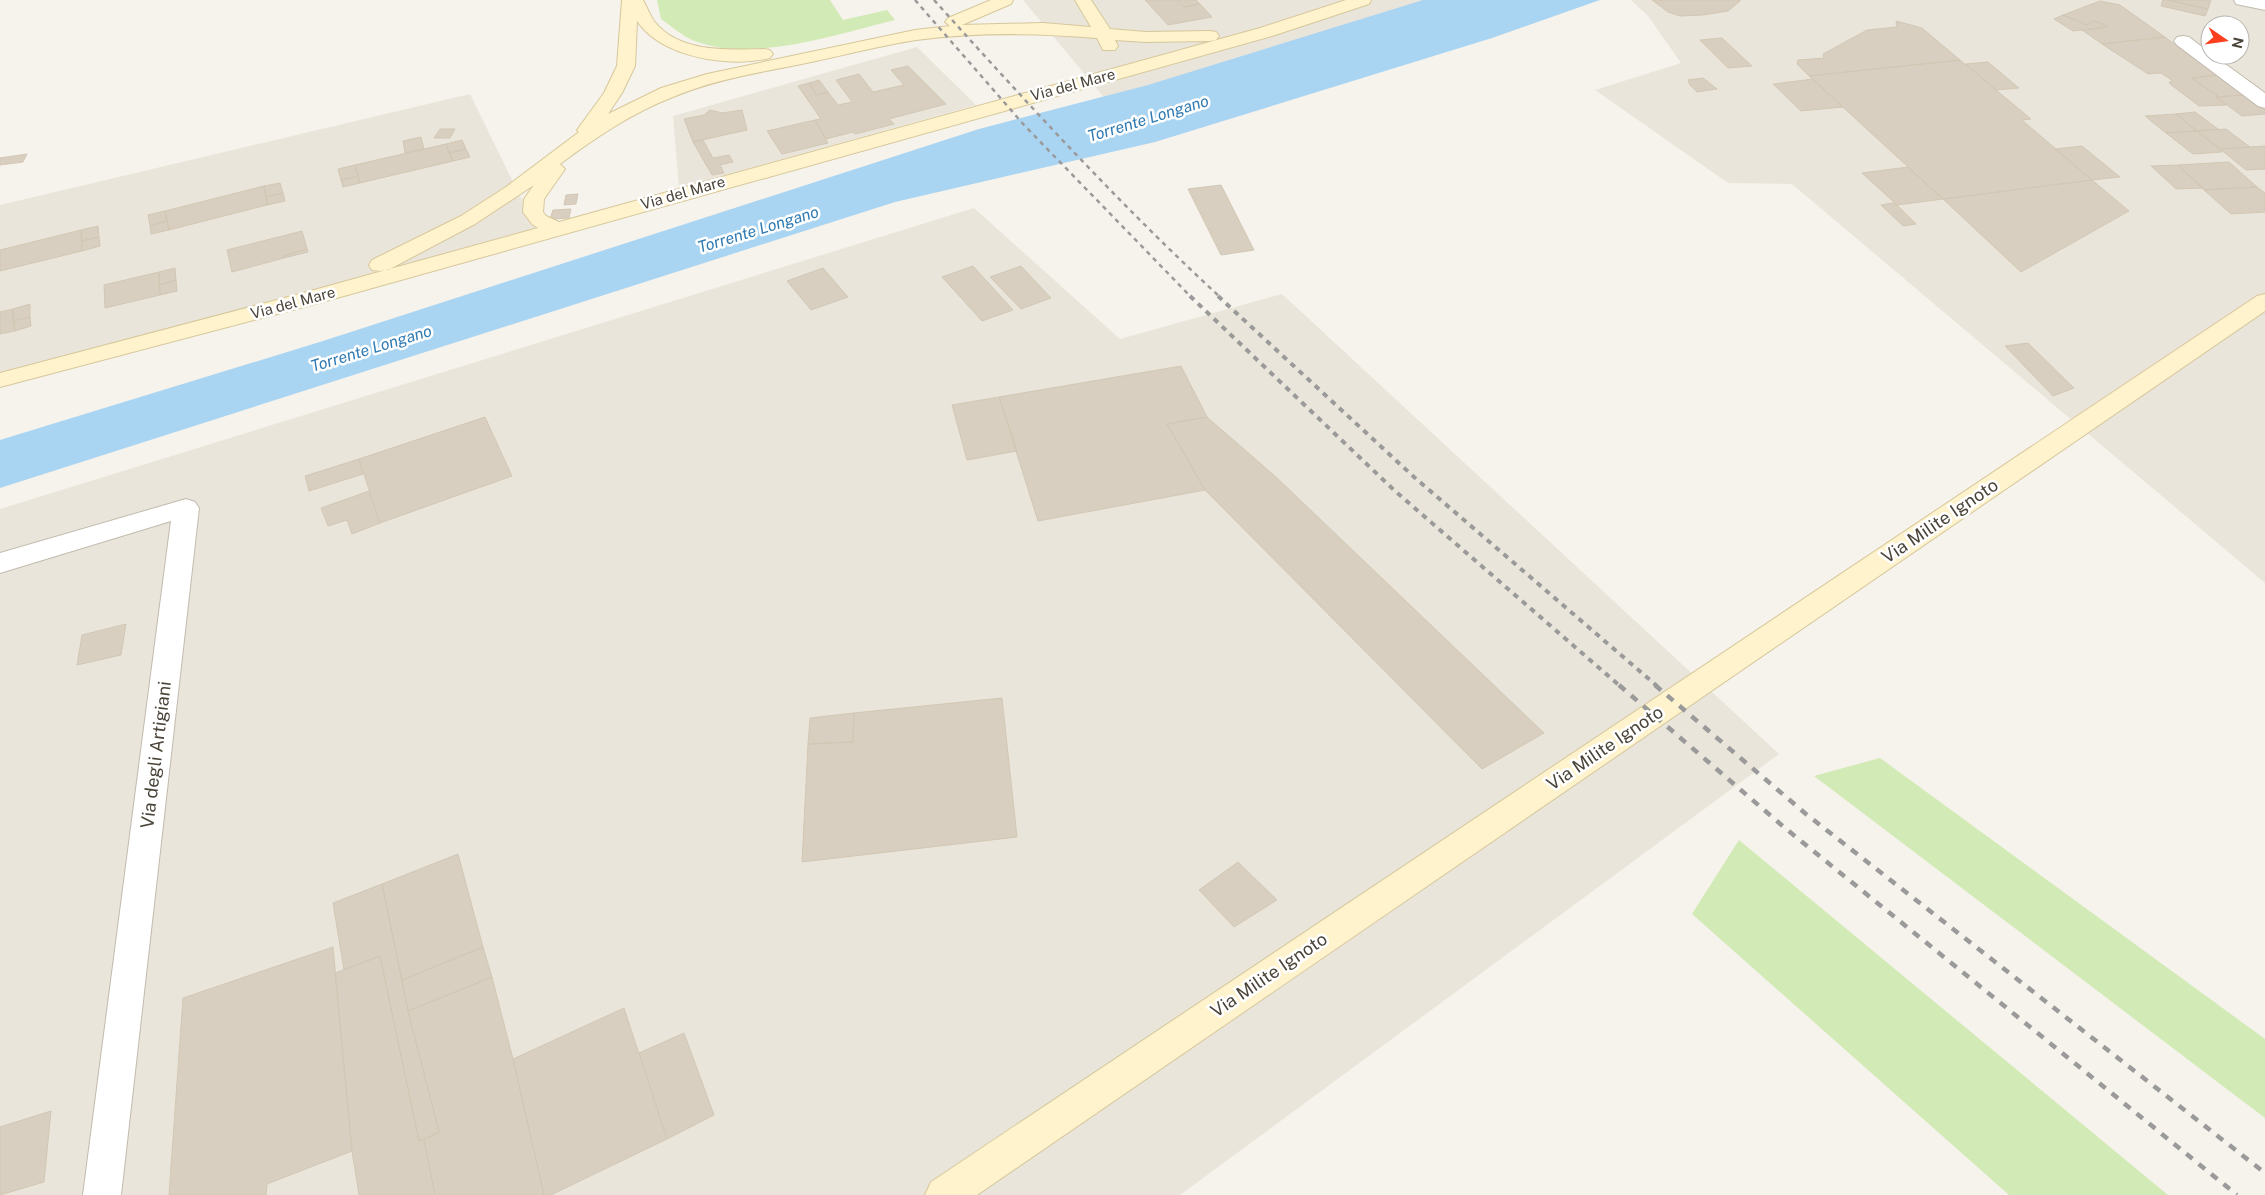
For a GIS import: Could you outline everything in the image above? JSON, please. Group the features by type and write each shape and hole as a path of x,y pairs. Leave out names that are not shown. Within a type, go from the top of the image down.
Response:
{"street":[{"path":"557,229 539,220 533,212 534,199 613,93 626,66 630,0"},
{"path":"635,0 648,25 662,38 700,52 726,55 836,50"},
{"path":"914,35 969,17 1005,0"},
{"path":"1083,0 1104,33 1112,59 1101,77"},
{"name":"Via del Mare","path":"0,380 311,298 1266,32 1363,0"},
{"path":"2242,0 2265,5"},
{"path":"311,298 413,250 468,220 513,191 581,138 624,112 668,92 712,78 836,50 914,35 1016,27 1179,38 1266,32"},
{"path":"2182,41 2265,102"},
{"name":"Via Milite Ignoto","path":"944,1195 2265,301"},
{"name":"Via degli Artigiani","path":"0,563 186,508 102,1195"}],"shaded area":[{"path":"1023,0 1438,0 1108,102"},
{"path":"1631,0 2265,0 2265,583 1792,184 1728,183 1595,90 1681,63 1648,16"},
{"path":"917,47 976,105 679,188 673,116"},
{"path":"470,94 541,239 0,386 0,205"},
{"path":"974,208 1120,339 1282,294 1779,754 1180,1195 0,1195 0,509"}],"green space":[{"path":"657,0 830,0 843,20 887,10 895,20 820,39 765,48 738,49 713,46 686,37 661,19"},
{"path":"1880,758 2265,1039 2265,1118 1814,776"},
{"path":"1739,840 2168,1195 2009,1195 1692,914"}],"water":[{"name":"Torrente Longano","path":"1423,0 1600,0 1492,38 1155,142 895,202 0,488 0,440 323,341 979,129 1148,85"}],"building":[{"path":"1145,0 1177,0 1184,7 1200,4 1212,17 1168,25"},
{"path":"1177,0 1196,0 1200,4 1184,7"},
{"path":"1652,0 1740,1 1728,11 1680,16 1668,12"},
{"path":"2163,0 2168,0 2208,9 2205,15 2201,15 2161,6"},
{"path":"2168,0 2211,0 2208,9"},
{"path":"2100,1 2120,5 2165,37 2102,44 2082,30 2108,27 2106,25 2094,21 2087,25 2063,15"},
{"path":"2063,15 2087,25 2094,21 2108,27 2073,31 2054,19"},
{"path":"1896,21 1922,28 1960,60 1809,76 1797,64 1798,60 1824,58 1823,54 1867,30 1897,27"},
{"path":"2165,37 2190,56 2196,55 2200,58 2200,65 2209,65 2222,75 2192,78 2219,97 2216,97 2226,105 2199,106 2170,84 2169,82 2173,81 2161,73 2148,74 2102,44"},
{"path":"1722,38 1752,66 1728,68 1700,40"},
{"path":"1960,60 2031,119 2022,120 2092,180 1943,199 1809,76"},
{"path":"1988,62 2019,88 1996,90 1966,64"},
{"path":"908,66 946,104 889,119 894,124 855,134 853,132 826,139 815,120 821,119 798,86 809,83 816,95 828,92 838,105 852,102 836,80 859,74 873,92 904,85 891,70"},
{"path":"2216,75 2243,95 2219,97 2192,78"},
{"path":"1703,78 1717,89 1697,92 1688,80"},
{"path":"1813,79 1843,107 1801,111 1773,84"},
{"path":"819,80 828,92 816,95 809,83"},
{"path":"2243,95 2265,110 2265,114 2242,116 2216,97"},
{"path":"710,110 722,113 742,110 747,130 693,142 684,119 704,115"},
{"path":"2195,112 2218,129 2197,131 2176,114"},
{"path":"2176,114 2197,131 2166,133 2145,116"},
{"path":"815,120 828,143 782,154 767,131"},
{"path":"440,129 455,129 450,138 434,138"},
{"path":"2226,129 2250,147 2220,149 2197,131"},
{"path":"2197,131 2222,152 2193,154 2166,133"},
{"path":"421,137 424,149 405,153 403,141"},
{"path":"462,140 466,149 449,153 446,144"},
{"path":"703,140 713,158 729,155 733,162 720,165 724,173 712,175 693,142"},
{"path":"446,144 453,161 360,183 355,165"},
{"path":"2082,146 2120,177 2092,180 2055,149"},
{"path":"2265,146 2265,169 2246,170 2220,149"},
{"path":"466,149 470,157 453,161 449,153"},
{"path":"27,154 23,162 0,165 0,158"},
{"path":"2229,162 2257,187 2204,190 2178,165"},
{"path":"355,165 358,176 341,180 338,169"},
{"path":"2178,165 2203,188 2176,189 2151,166"},
{"path":"1908,167 1943,199 1897,205 1862,173"},
{"path":"358,176 360,183 343,187 341,180"},
{"path":"2092,180 2129,211 2021,272 1943,199"},
{"path":"280,183 283,193 266,197 264,186"},
{"path":"1221,185 1254,250 1221,255 1188,189"},
{"path":"264,186 267,205 169,230 165,211"},
{"path":"2257,187 2265,193 2265,212 2231,214 2204,190"},
{"path":"283,193 285,201 267,205 266,197"},
{"path":"578,194 576,204 564,205 566,195"},
{"path":"1893,203 1916,224 1903,226 1881,205"},
{"path":"571,209 569,218 550,219 553,210"},
{"path":"165,211 167,221 150,226 148,215"},
{"path":"167,221 169,230 151,234 150,226"},
{"path":"98,226 99,237 82,241 81,230"},
{"path":"81,230 82,251 0,271 0,250"},
{"path":"302,231 307,249 283,256 284,258 232,272 227,250"},
{"path":"99,237 100,246 82,251 82,241"},
{"path":"307,249 308,252 284,258 283,256"},
{"path":"973,266 1013,310 982,321 942,277"},
{"path":"1021,266 1051,298 1021,309 990,277"},
{"path":"175,268 176,280 159,285 159,272"},
{"path":"823,268 848,297 811,310 787,281"},
{"path":"159,272 160,295 105,308 104,285"},
{"path":"176,280 177,291 160,295 159,285"},
{"path":"30,304 30,317 13,321 13,309"},
{"path":"13,309 15,331 0,334 0,312"},
{"path":"30,317 31,326 15,331 13,321"},
{"path":"2028,343 2074,388 2053,396 2005,346"},
{"path":"1181,366 1207,417 1167,424 1205,490 1038,521 999,397"},
{"path":"999,397 1017,451 967,460 952,405"},
{"path":"485,417 512,476 380,523 359,459"},
{"path":"1207,417 1276,477 1544,733 1482,769 1205,490 1167,424"},
{"path":"359,459 363,474 309,491 305,476"},
{"path":"369,491 380,523 352,534 347,520 328,526 321,508"},
{"path":"126,624 121,655 77,665 82,635"},
{"path":"1002,698 1017,837 802,862 808,744 853,742 854,713"},
{"path":"854,713 853,742 808,744 810,718"},
{"path":"458,854 483,947 402,980 382,884"},
{"path":"1238,862 1277,900 1234,927 1199,890"},
{"path":"382,884 408,1011 439,1132 419,1141 380,956 344,970 333,903"},
{"path":"333,947 352,1151 267,1184 266,1195 169,1195 183,998"},
{"path":"483,947 492,977 408,1011 402,980"},
{"path":"380,956 419,1141 424,1140 435,1195 359,1195 352,1151 335,973"},
{"path":"492,977 544,1195 435,1195 424,1140 439,1132 408,1011"},
{"path":"624,1008 667,1139 551,1195 544,1195 513,1059"},
{"path":"684,1033 714,1115 667,1139 639,1053"},
{"path":"51,1111 44,1182 0,1195 0,1127"}],"railway":[{"path":"915,0 1024,125 1190,296"},
{"path":"934,0 1109,189 1220,297"},
{"path":"1190,296 1395,491 1620,686"},
{"path":"1218,296 1414,477 1657,686"},
{"path":"1619,685 1785,828 2237,1195"},
{"path":"1655,685 1806,814 2265,1173"}]}
